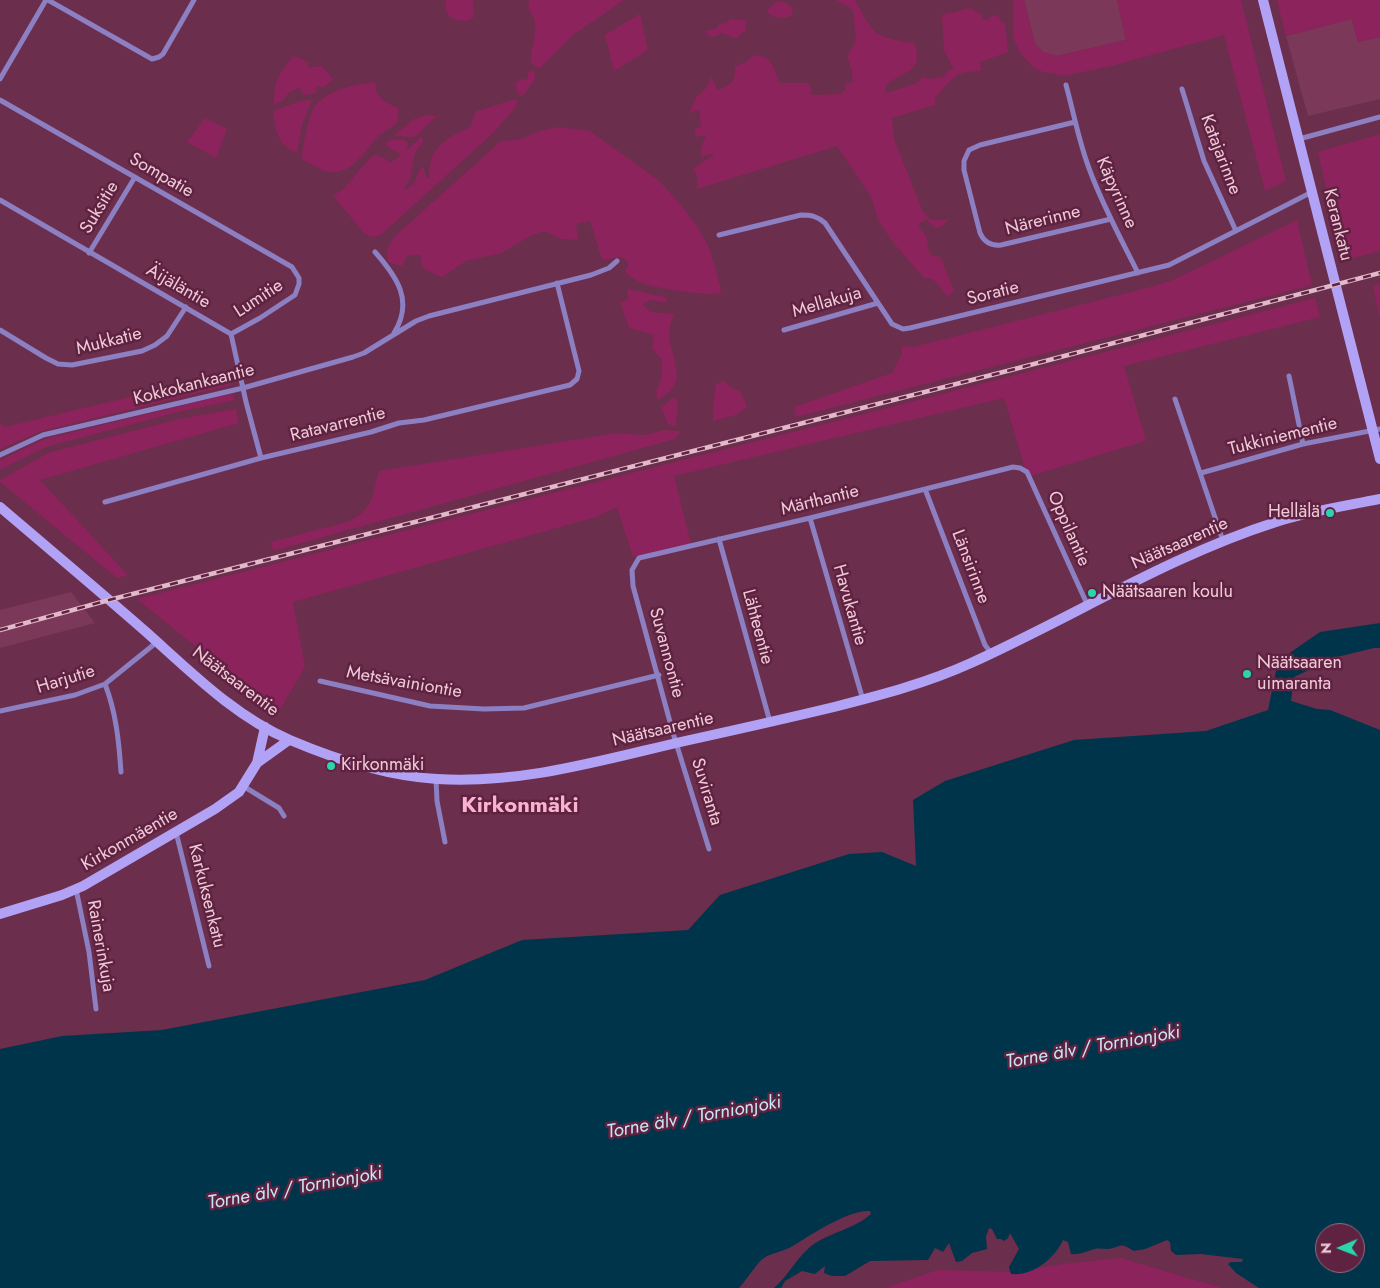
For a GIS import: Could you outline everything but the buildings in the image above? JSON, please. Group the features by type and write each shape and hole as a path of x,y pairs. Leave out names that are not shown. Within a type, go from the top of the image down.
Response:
{"street":[{"path":"0,79 47,0 147,57 155,58 163,54 194,0"},
{"name":"Kerankatu","path":"1263,0 1312,192 1377,429 1380,459"},
{"name":"Käpyrinne","path":"1066,85 1078,135 1090,170 1111,219 1138,273"},
{"name":"Katajarinne","path":"1182,89 1204,161 1236,230"},
{"name":"Sompatie","path":"0,100 292,267 299,278 299,284"},
{"path":"1299,138 1380,117"},
{"name":"Närerinne","path":"1075,122 980,145 969,150 964,161 964,170 980,233 983,239 990,244 1001,245 1111,219"},
{"name":"Suksitie","path":"89,252 135,177"},
{"name":"Soratie","path":"719,235 801,215 811,215 818,218 825,223 892,324 903,329 1169,265 1312,192"},
{"name":"Äijäläntie","path":"0,200 231,334"},
{"path":"375,252 392,271 402,293 404,306 401,318 392,335"},
{"name":"Kokkokankaantie","path":"0,455 43,436 243,388 353,357 364,353 416,321 429,316 591,274 609,268 617,262"},
{"name":"Ratavarrentie","path":"105,502 261,458 371,432 399,423 424,420 570,385 577,379 578,371 557,283"},
{"name":"Lumitie","path":"231,334 292,298 299,284"},
{"name":"Mellakuja","path":"784,330 878,303"},
{"name":"Mukkatie","path":"0,330 46,358 58,364 72,366 142,351 155,345 167,336 186,307"},
{"path":"231,334 261,458"},
{"path":"1289,376 1303,444"},
{"path":"1175,399 1223,541"},
{"name":"Tukkiniementie","path":"1201,473 1303,444 1377,429"},
{"name":"Märthantie","path":"632,570 639,558 810,518 1012,467 1020,468"},
{"name":"Oppilantie","path":"1020,468 1027,472 1087,604"},
{"name":"Länsirinne","path":"924,489 985,645 991,653"},
{"name":"Näätsaarentie","path":"0,507 208,686 265,728 289,740 351,763 379,770 436,779 511,778 554,772 863,700 925,681 972,662 1087,604 1223,541 1277,521 1380,499"},
{"name":"Havukantie","path":"810,518 863,700"},
{"name":"Lähteentie","path":"719,538 770,723"},
{"name":"Suvannontie","path":"632,570 633,586 677,743"},
{"name":"Harjutie","path":"0,711 75,695 105,684 157,642"},
{"name":"Metsävainiontie","path":"320,681 430,706 484,709 533,706 659,674"},
{"path":"105,684 116,720 121,772"},
{"name":"Kirkonmäentie","path":"258,763 265,728"},
{"name":"Kirkonmäentie","path":"0,914 76,889 214,810 239,792 258,763 289,740"},
{"name":"Suviranta","path":"677,743 709,849"},
{"path":"436,779 437,801 445,842"},
{"path":"243,786 279,808 284,816"},
{"name":"Karkuksenkatu","path":"176,832 209,966"},
{"name":"Rainerinkuja","path":"76,889 89,952 96,1008"}],"shaded area":[{"path":"446,0 473,0 474,17 463,21 452,18 446,11"},
{"path":"529,0 624,0 573,35 539,69 531,63 535,22 528,9"},
{"path":"836,0 855,0 871,27 882,36 914,43 917,61 914,67 890,82 885,88 887,93 917,83 922,77 930,79 946,76 947,70 954,70 944,50 942,15 971,8 982,14 983,20 987,20 992,15 999,17 1005,23 1008,52 980,62 981,71 965,72 953,78 935,97 935,105 892,118 894,139 923,212 932,220 950,219 939,228 935,228 926,219 919,224 926,237 931,255 941,257 954,291 948,297 933,279 924,278 892,241 878,220 872,198 837,146 697,189 697,176 694,168 714,155 701,157 701,148 706,135 695,137 695,129 701,126 699,110 689,113 696,97 706,88 711,77 718,90 727,86 733,80 735,66 746,62 754,55 769,60 780,83 807,83 811,89 811,95 840,94 845,90 845,83 851,83 853,75 848,55 856,41 853,10"},
{"path":"1013,0 1024,0 1035,44 1043,52 1057,56 1126,40 1117,0 1241,0 1286,181 1265,191 1224,35 1115,65 1065,76 1043,72 1034,68 1021,54 1013,38"},
{"path":"1024,0 1117,0 1126,40 1057,56 1043,52 1035,44"},
{"path":"1277,0 1380,0 1380,37 1358,42 1352,19 1286,36"},
{"path":"777,1 788,4 793,9 791,16 779,18 768,13 768,9"},
{"path":"640,14 648,50 614,71 605,35"},
{"path":"730,19 745,20 746,30 736,38 721,33 717,36 712,36 708,35 705,31 716,29 719,24 727,23"},
{"path":"1352,19 1358,42 1380,37 1380,99 1308,116 1286,36"},
{"path":"294,56 308,62 308,68 321,66 333,79 324,87 317,86 316,93 304,95 300,88 292,91 284,100 274,105 278,78"},
{"path":"530,71 536,73 534,80 523,96 520,96 516,89 516,83 521,79 526,80"},
{"path":"375,82 377,93 382,99 399,109 397,123 375,139 359,159 346,169 330,172 302,159 309,119 320,100 342,89"},
{"path":"518,99 515,108 492,134 382,234 374,237 365,234 333,196 343,189 371,157 375,155 384,158 390,163 401,155 385,145 386,142 405,140 408,144 406,151 422,136 423,142 415,153 410,179 405,186 405,191 415,182 423,166 427,178 429,178 433,156 439,146 450,137 469,128 476,111"},
{"path":"312,100 302,125 297,153 290,150 281,141 273,111 300,101"},
{"path":"428,115 437,116 415,137 393,136 414,119"},
{"path":"205,118 227,129 216,158 187,142"},
{"path":"558,127 590,131 664,186 685,210 703,236 715,266 721,289 720,293 683,292 651,286 636,280 624,272 629,264 621,257 602,260 590,221 576,224 578,240 560,239 545,231 530,236 502,253 466,261 442,277 422,267 420,255 407,256 402,266 388,262 387,249 393,238 501,141 519,140 539,131"},
{"path":"1380,134 1380,251 1342,261 1318,152"},
{"path":"1297,220 1312,285 796,417 794,407 892,373 902,354 902,346 913,347 1173,280"},
{"path":"1380,284 1380,316 1379,316 1373,286"},
{"path":"627,289 665,297 667,303 650,300 643,305 651,312 674,314 669,333 677,378 674,386 668,393 658,400 656,392 662,377 662,360 652,348 654,335 629,328 620,302 628,300"},
{"path":"1315,298 1320,317 1124,366 1146,441 1030,476 1025,468 1004,398 674,476 691,544 633,557 617,507 596,517 293,602 305,667 280,710 263,701 137,599 907,403"},
{"path":"229,373 231,385 42,431 0,449 0,424 5,427"},
{"path":"724,381 741,392 747,407 736,415 713,421 716,384"},
{"path":"233,393 235,400 178,412 46,447 0,470 0,460 45,439"},
{"path":"676,397 678,407 675,427 668,424 661,408"},
{"path":"236,409 239,423 40,480 128,575 117,578 0,482 0,480 48,453 179,419"},
{"path":"665,430 681,431 675,439 273,551 271,542 350,521 362,513 371,501 379,471 617,433 644,435"},
{"path":"71,592 95,623 0,648 0,610"},
{"path":"1121,1258 1222,1288 886,1288 937,1270 1018,1272 1062,1264"}],"water":[{"name":"Torne älv / Tornionjoki","path":"1380,623 1380,648 1337,657 1294,677 1291,701 1317,709 1330,710 1380,730 1380,1288 1259,1288 1236,1273 1228,1264 1231,1262 1242,1262 1243,1259 1201,1254 1176,1255 1171,1251 1170,1242 1167,1240 1145,1249 1134,1251 1126,1246 1120,1246 1071,1254 1068,1242 1063,1240 1049,1259 1042,1265 1027,1272 1011,1274 1009,1267 1019,1249 1010,1233 1004,1241 997,1239 992,1229 989,1228 986,1237 987,1249 972,1253 962,1261 956,1262 949,1243 943,1252 935,1248 928,1260 870,1261 845,1276 832,1276 824,1273 825,1266 815,1274 802,1271 785,1281 781,1288 774,1288 810,1247 864,1219 871,1214 870,1211 851,1214 789,1248 767,1256 761,1260 739,1288 0,1288 0,1049 62,1036 162,1030 425,980 522,940 688,930 720,895 849,854 882,852 916,866 913,800 945,781 1074,740 1206,731 1268,710 1278,661 1320,632"}],"railway":[{"path":"0,630 109,600 1011,370 1380,273"}],"place":[{"name":"Hellälä","path":"1330,513"},
{"name":"Näätsaaren koulu","path":"1092,593"},
{"name":"Näätsaaren uimaranta","path":"1247,674"},
{"name":"Kirkonmäki","path":"331,766"}],"district":[{"name":"Kirkonmäki","path":"520,807"}]}
